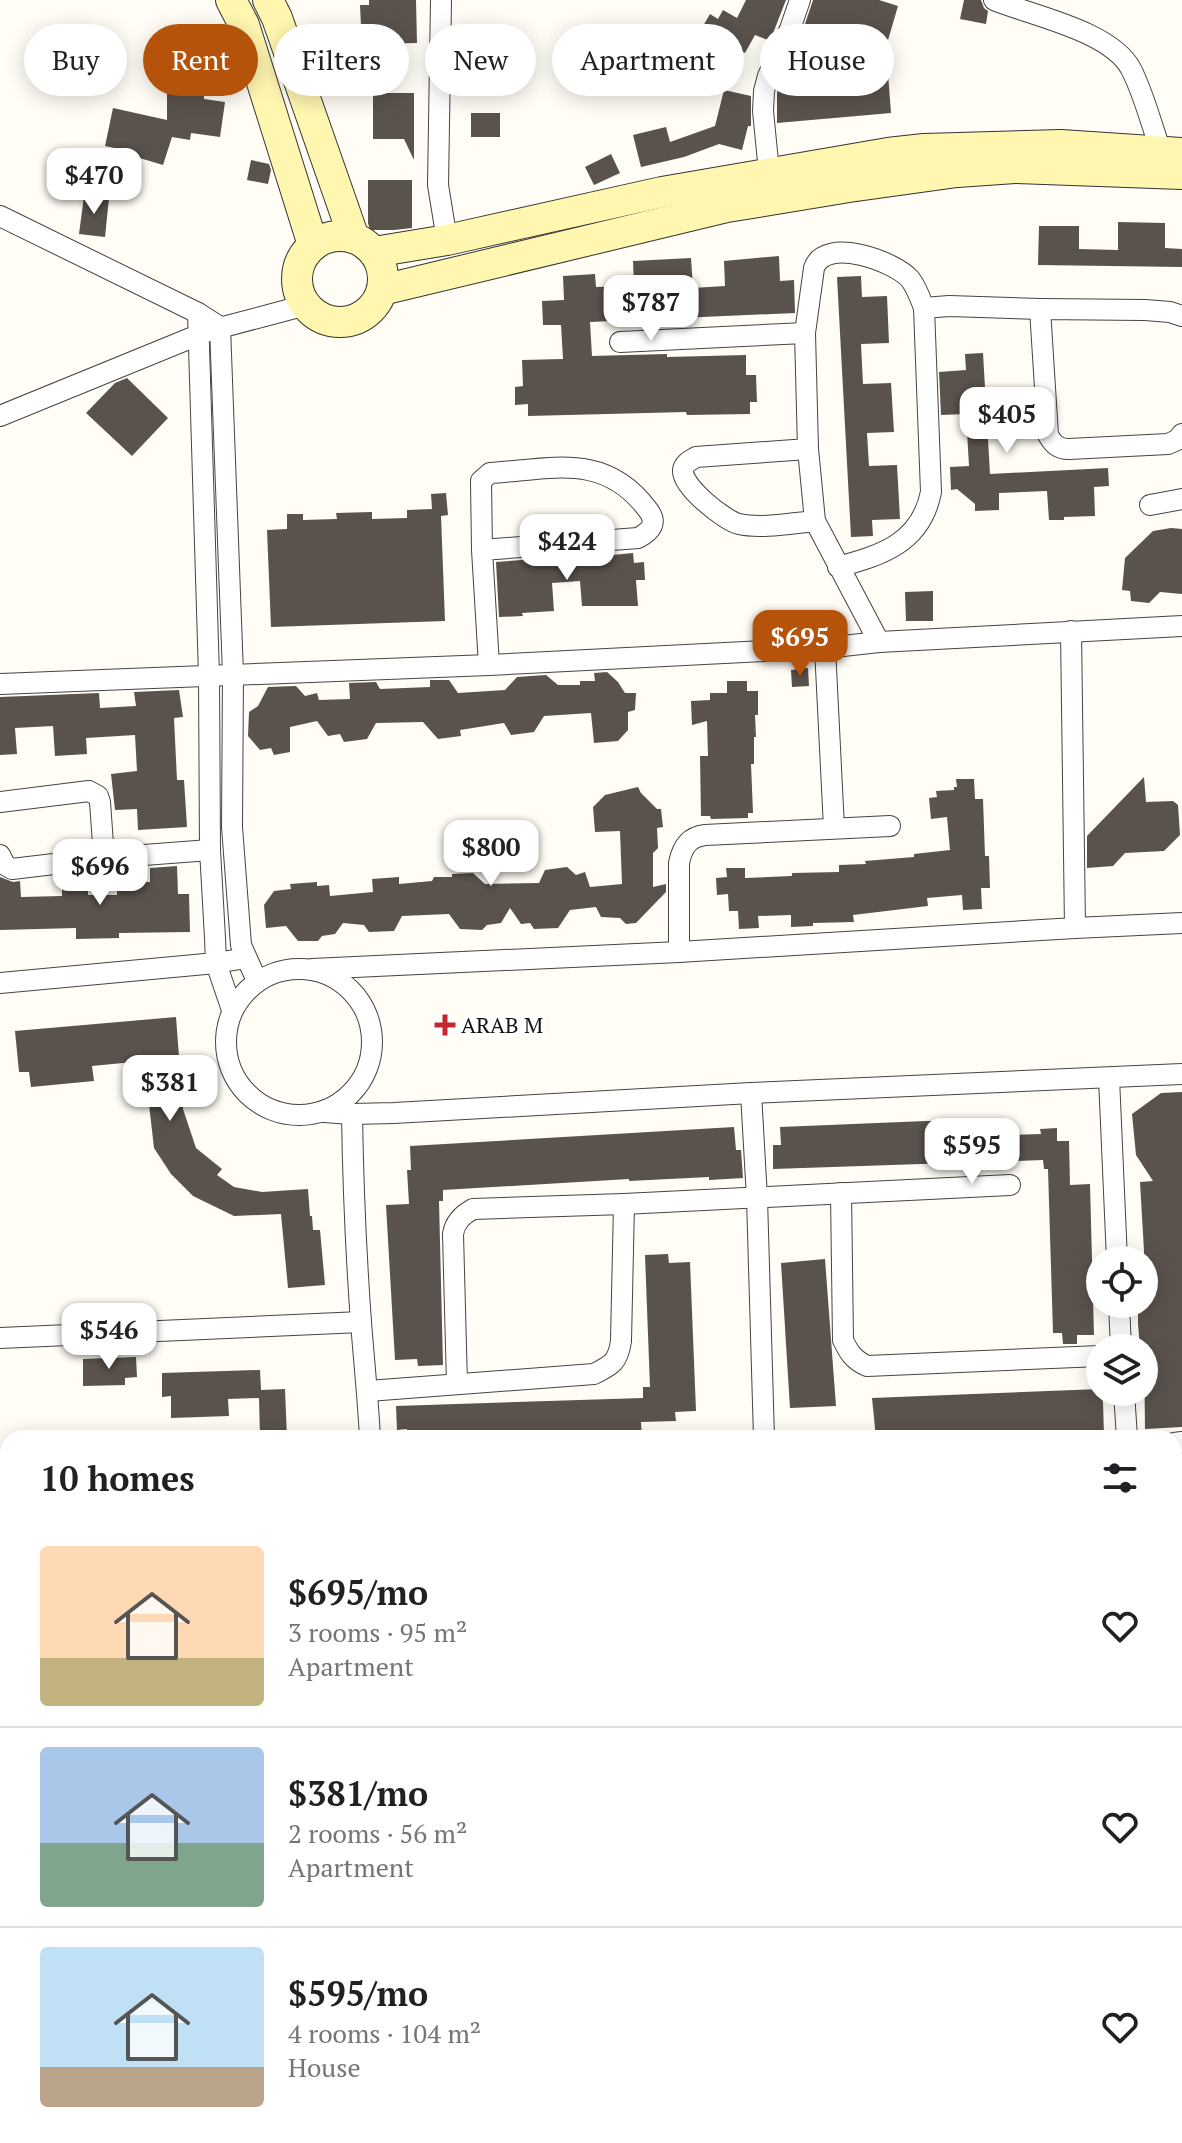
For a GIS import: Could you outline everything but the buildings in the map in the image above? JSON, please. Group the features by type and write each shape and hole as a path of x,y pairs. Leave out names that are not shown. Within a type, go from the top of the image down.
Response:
{"street":[{"path":"231,0 244,25 313,245"},
{"path":"268,0 364,245 381,264 382,290 378,301 360,317 337,322 315,314 306,305 297,281 304,255 313,245 339,236 364,245 447,240 662,192 769,172 924,149 1061,145 1172,152 1131,69 1115,49 1084,32 994,0"},
{"path":"441,0 438,185 447,240"},
{"path":"769,172 764,91 800,0"},
{"path":"382,290 727,207 849,187 957,172 1015,168 1182,174"},
{"path":"0,216 198,313 220,327"},
{"path":"838,567 897,547 919,525 928,508 931,492 924,308 918,291 909,278 894,268 874,258 846,253 821,258 814,268 805,333 808,449 815,521 838,567 879,642"},
{"path":"0,416 220,327 306,305"},
{"path":"924,308 1145,310 1182,316"},
{"path":"1040,309 1048,435 1052,442 1064,449 1168,444 1182,434"},
{"path":"198,313 209,676 210,850 216,963 232,1010"},
{"path":"220,327 233,674 232,827 241,945 257,981"},
{"path":"620,342 805,333"},
{"path":"808,449 696,457 685,465 683,471 692,489 725,519 740,525 815,521"},
{"path":"482,550 638,538 648,533 654,524 654,517 632,491 614,478 580,467 490,473 481,481 482,550 489,665"},
{"path":"1150,505 1182,499"},
{"path":"0,673 0,684 489,665 1182,626"},
{"path":"1071,631 1075,928"},
{"path":"825,648 834,828"},
{"path":"0,802 89,791 95,793 100,802 104,858"},
{"path":"679,952 679,863 681,852 691,839 705,835 890,826"},
{"path":"0,855 5,865 12,869 210,850"},
{"path":"1182,923 679,952 290,968 269,974 246,990 232,1010 225,1034 227,1059 237,1082 254,1100 276,1112 300,1116 324,1112 352,1114 1182,1074"},
{"path":"0,983 246,958"},
{"path":"312,969 333,976 353,991 367,1011 373,1035 371,1059 362,1082 346,1100 324,1112"},
{"path":"1109,1078 1116,1246"},
{"path":"751,1093 764,1430"},
{"path":"352,1114 361,1322 370,1430"},
{"path":"457,1384 453,1234 461,1217 473,1209 1010,1185"},
{"path":"841,1193 843,1340 857,1362 867,1366 1086,1357"},
{"path":"368,1391 594,1374 612,1365 621,1341 624,1204"},
{"path":"0,1338 361,1322"},
{"path":"1125,1406 1126,1430"}],"place":[{"name":"ARAB M","path":"445,1025"}]}
